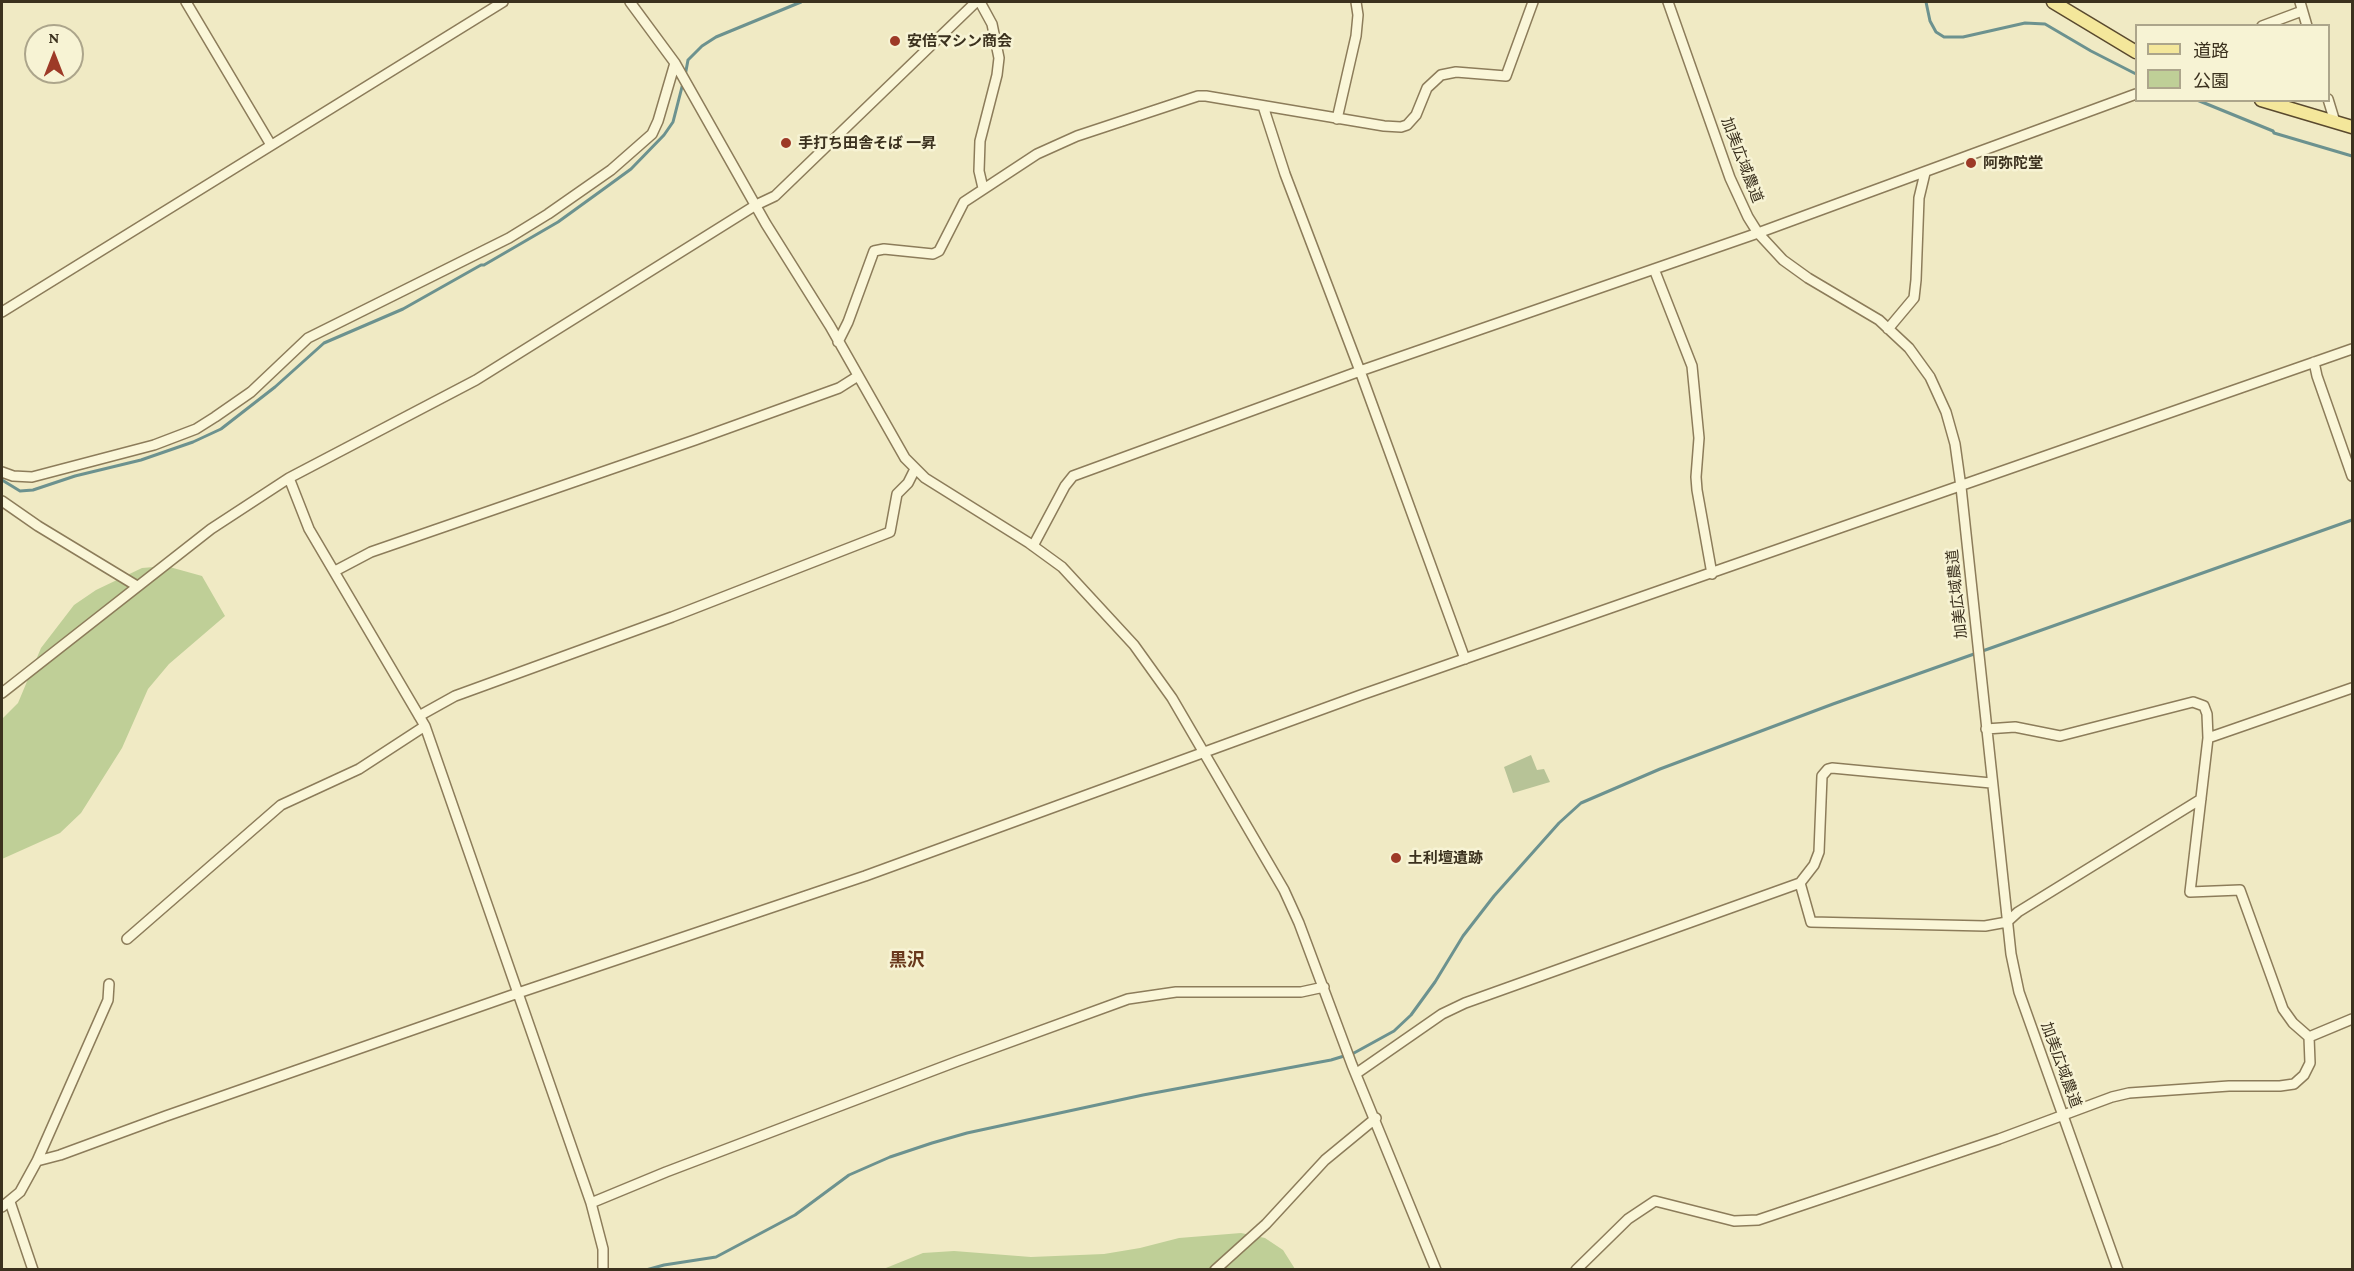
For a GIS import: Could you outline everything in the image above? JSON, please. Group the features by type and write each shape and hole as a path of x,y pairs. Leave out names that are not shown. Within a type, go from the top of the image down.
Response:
{"main road":[{"path":"2053,2 2135,51"},
{"path":"2268,102 2352,127"}],"street":[{"path":"186,2 271,145"},
{"path":"630,2 678,67 756,205 902,452 925,478 1033,546 1062,567 1134,645 1172,698 1284,890 1436,1269"},
{"path":"2,693 211,529 289,478 476,380 756,205 775,196 978,2 992,24 999,58 997,75 980,141 979,171 983,189"},
{"path":"1337,119 1356,36 1358,15 1356,2"},
{"path":"838,342 848,322 874,251 884,249 933,254 939,251 959,207 969,197 1037,154 1077,136 1198,96 1401,127 1416,115 1427,88 1441,75 1456,72 1506,76 1533,2"},
{"name":"加美広域農道","path":"1668,2 1730,178 1758,233 1783,260 1808,278 1879,320 1909,348 1930,377 1946,412 1955,444 1961,487 1991,783 2007,922 2019,992 2118,1269"},
{"path":"2,312 497,3"},
{"path":"2266,24 2301,6 2306,24"},
{"path":"2,472 13,476 32,477 154,445 196,429 251,392 308,338 509,238 611,170 652,134 678,67"},
{"path":"1033,546 1065,486 1073,476 1360,371 1925,173 2135,94"},
{"path":"2329,102 2336,122"},
{"path":"1263,106 1285,174 1465,659"},
{"path":"1888,329 1914,298 1919,198 1925,173"},
{"path":"1654,269 1692,366 1699,438 1697,490 1712,574"},
{"path":"37,1161 60,1155 518,993 865,876 1465,659 2352,349"},
{"path":"2314,362 2352,476"},
{"path":"335,571 371,552 839,388 858,376"},
{"path":"419,716 455,696 682,613 890,532 897,494 908,483 915,468"},
{"path":"289,478 309,529 425,726 591,1203 603,1249 603,1269"},
{"path":"2,501 38,526 138,586"},
{"path":"2208,738 2352,688"},
{"path":"1576,1269 1628,1219 1655,1201 1734,1221 1758,1220 1999,1139 2112,1096 2129,1093 2294,1084 2304,1075 2310,1064 2309,1037 2293,1023 2283,1009 2240,890 2190,892 2208,738 2204,706 2193,702 2060,736 2015,727 1986,729"},
{"path":"127,939 281,805 359,770 425,726"},
{"path":"1355,1069 1442,1014 1465,1004 1800,883 1814,865 1819,852 1822,776 1828,769 1991,783"},
{"path":"1800,883 1810,922 1985,926 2007,922 2018,912 2200,800"},
{"path":"2,1207 20,1192 37,1161 108,1000 109,984"},
{"path":"591,1203 1106,1005 1165,993 1301,992 1324,987"},
{"path":"2309,1037 2352,1019"},
{"path":"1215,1269 1266,1224 1325,1160 1376,1118"},
{"path":"10,1202 33,1269"}],"green space":[{"path":"166,566 202,576 225,616 169,664 148,689 122,748 81,813 60,833 2,859 2,719 18,703 41,648 74,605 96,590 142,568"},
{"path":"1531,755 1537,770 1544,769 1550,782 1513,793 1504,767"},
{"path":"1241,1233 1265,1238 1283,1250 1295,1269 881,1270 923,1253 954,1251 1031,1257 1104,1254 1179,1238"}],"waterway":[{"path":"685,76 688,60 702,46 716,37 801,2"},
{"path":"1926,2 1930,21 1936,32 1944,37 1963,37 2025,23 2045,24 2135,73"},
{"path":"2,480 20,491 33,490 75,476 141,460 193,442 221,429 275,387 324,343 403,309 484,265 558,222 631,169 664,135 673,122 683,83"},
{"path":"2202,102 2274,133 2352,156"},
{"path":"646,1270 716,1257 795,1215 849,1175 890,1157 932,1143 967,1133 1143,1095 1331,1060 1354,1053 1394,1031 1411,1015 1435,982 1463,936 1494,896 1559,823 1581,803 1660,769 1833,704 2352,520"}],"place":[{"name":"安倍マシン商会","path":"895,41"},
{"name":"手打ち田舎そば 一昇","path":"786,143"},
{"name":"阿弥陀堂","path":"1971,163"},
{"name":"土利壇遺跡","path":"1396,858"}],"district":[{"name":"黒沢","path":"907,960"}]}
